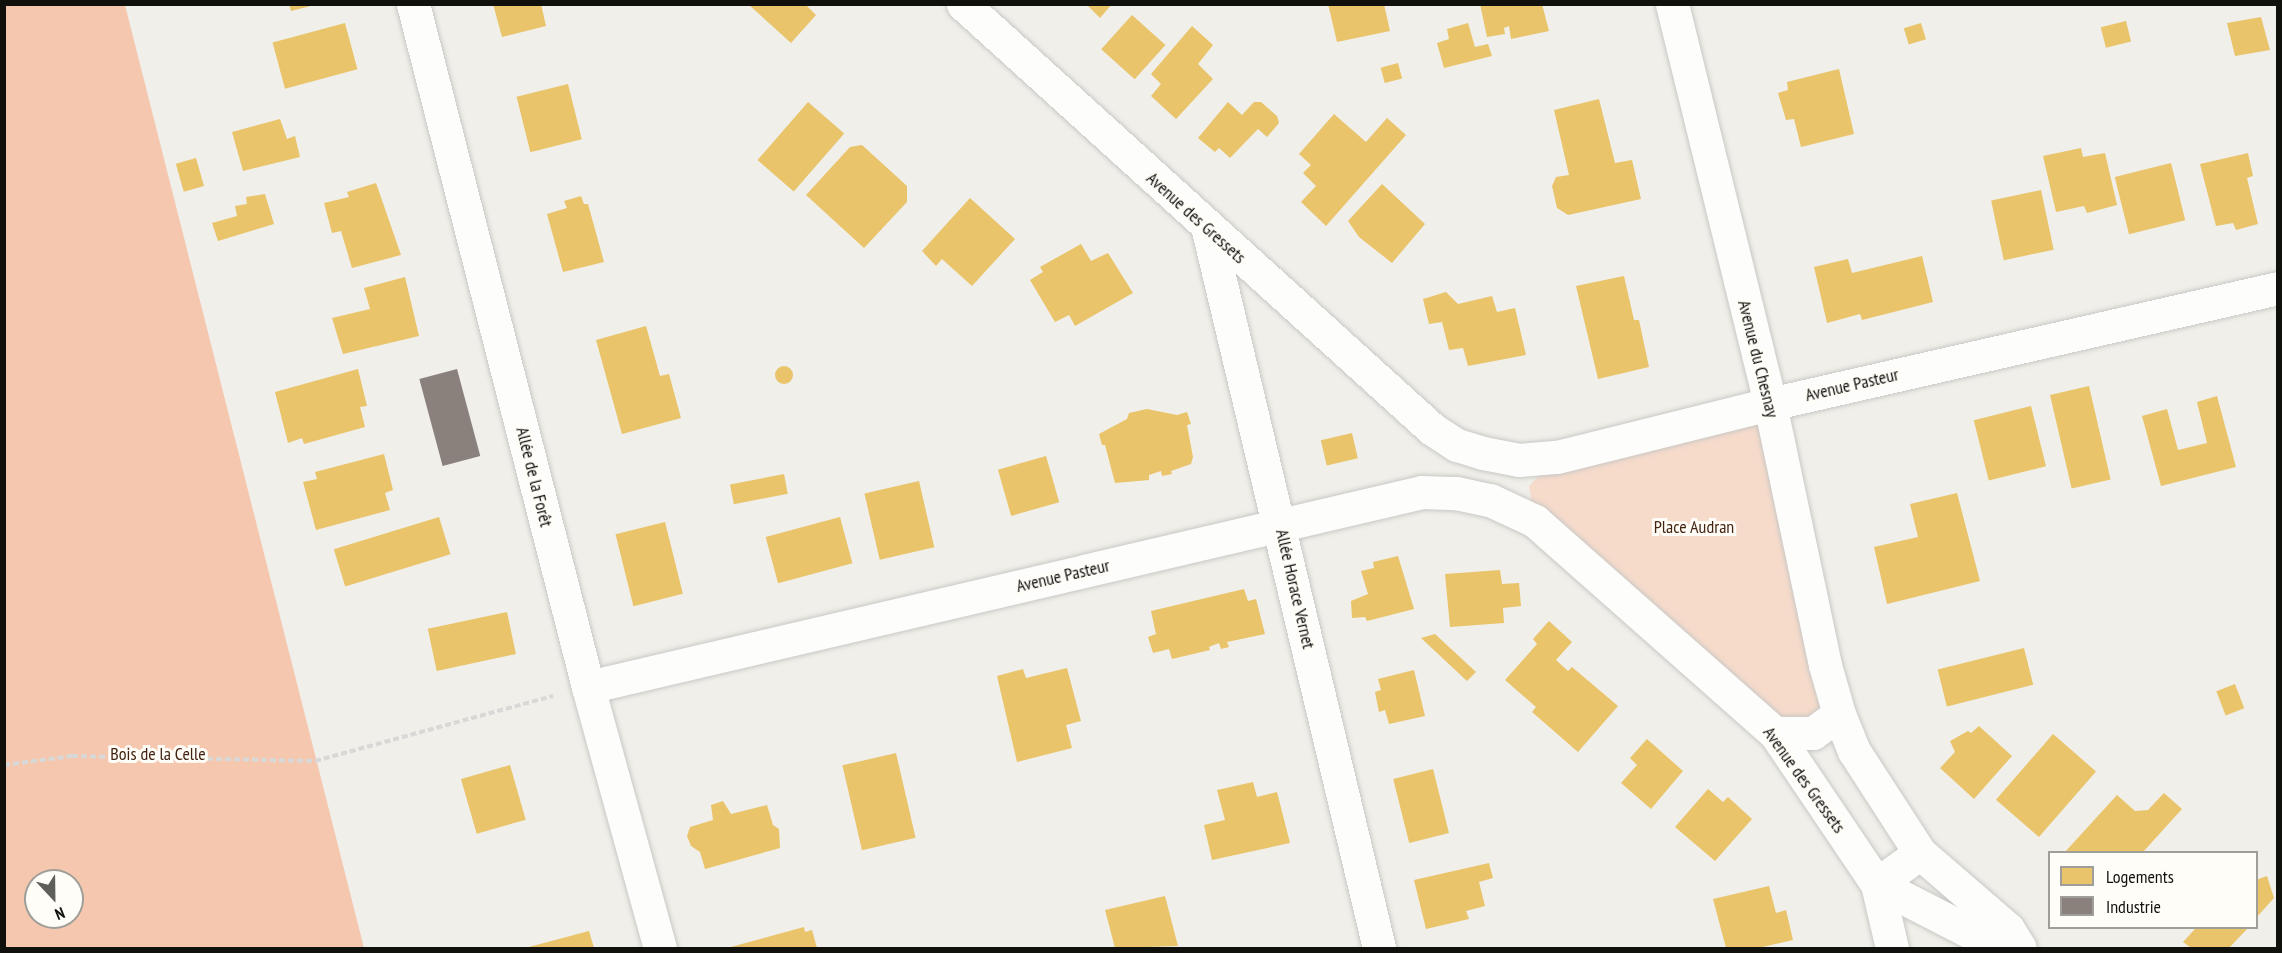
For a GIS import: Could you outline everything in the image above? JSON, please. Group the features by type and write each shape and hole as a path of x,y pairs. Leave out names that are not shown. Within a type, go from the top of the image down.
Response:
{"street":[{"name":"Allée de la Forêt","path":"412,4 588,687 660,948"},
{"name":"Avenue des Gressets","path":"963,4 1208,230 1432,429"},
{"name":"Avenue du Chesnay","path":"1672,4 1770,404 1825,664 1839,714 1854,750 1894,818 1920,853"},
{"name":"Allée Horace Vernet","path":"1208,230 1379,948"},
{"name":"Avenue Pasteur","path":"1432,429 1457,444 1519,460 1557,457 1770,404 2277,288"},
{"name":"Avenue Pasteur","path":"588,687 1422,492 1456,493 1490,500 1535,521"},
{"name":"Avenue des Gressets","path":"1535,521 1775,733 1877,884 2001,948"},
{"path":"1775,733 1813,733 1839,714"},
{"path":"1892,948 1877,884 1920,853 2008,929 2020,948"}],"path":[{"path":"4,765 72,756 315,760 588,687"}],"green space":[{"name":"Bois de la Celle","path":"5,4 125,5 364,948 5,948"},
{"name":"Place Audran","path":"1770,404 1839,714 1775,733 1535,521 1529,486 1557,457"}],"building: Logements":[{"path":"289,4 315,4 315,5 291,11"},
{"path":"493,4 541,4 546,26 502,37"},
{"path":"748,4 805,4 816,15 791,43"},
{"path":"1086,4 1112,4 1100,18"},
{"path":"1328,4 1384,4 1390,31 1337,42"},
{"path":"1480,4 1542,4 1549,31 1511,39 1509,26 1504,28 1505,34 1487,37"},
{"path":"1132,15 1165,45 1135,79 1101,49"},
{"path":"2261,17 2270,50 2235,56 2227,23"},
{"path":"2126,21 2131,41 2106,48 2101,27"},
{"path":"345,23 357,69 285,89 273,42"},
{"path":"1468,23 1475,47 1488,44 1492,56 1444,68 1437,43 1449,39 1447,29"},
{"path":"1921,23 1926,39 1909,45 1904,28"},
{"path":"1192,26 1213,45 1198,64 1213,79 1176,119 1151,96 1161,84 1151,74"},
{"path":"1398,63 1402,78 1385,83 1381,68"},
{"path":"1839,69 1854,134 1801,147 1794,119 1786,120 1778,93 1788,90 1787,82"},
{"path":"568,84 582,139 530,152 517,97"},
{"path":"1599,99 1615,163 1632,160 1641,199 1568,215 1557,208 1552,186 1556,177 1569,175 1554,110"},
{"path":"808,102 844,133 794,192 757,160"},
{"path":"1228,102 1242,115 1254,102 1261,102 1277,116 1279,123 1267,137 1258,129 1230,158 1219,148 1215,152 1198,138"},
{"path":"1334,114 1366,142 1387,118 1406,135 1326,226 1301,202 1316,186 1303,173 1311,165 1299,154"},
{"path":"280,119 287,139 295,136 300,157 243,171 232,132"},
{"path":"862,145 907,186 907,202 864,248 806,195 850,147"},
{"path":"2081,148 2083,157 2105,153 2117,205 2087,213 2084,206 2056,212 2043,156"},
{"path":"2248,153 2253,176 2247,178 2258,224 2236,230 2233,223 2216,226 2200,164"},
{"path":"196,158 204,186 184,192 176,164"},
{"path":"2171,163 2185,220 2129,234 2115,177"},
{"path":"376,183 401,255 352,268 341,231 332,233 324,203 349,197 347,192"},
{"path":"1382,184 1425,224 1392,263 1359,237 1348,221"},
{"path":"2041,190 2054,250 2004,260 1991,201"},
{"path":"265,194 274,224 218,241 212,223 237,216 235,206 247,204 246,197"},
{"path":"581,196 584,204 588,204 604,262 563,272 547,214 567,208 564,201"},
{"path":"970,198 1015,239 972,286 942,259 936,266 922,251"},
{"path":"1081,244 1091,261 1108,253 1133,293 1075,326 1069,315 1055,322 1030,280 1043,272 1040,267"},
{"path":"1922,256 1933,302 1862,320 1860,314 1827,323 1814,267 1848,259 1852,273"},
{"path":"1624,276 1634,320 1639,320 1649,367 1598,379 1576,286"},
{"path":"405,277 419,336 343,354 332,318 370,309 364,288"},
{"path":"1446,292 1458,304 1492,296 1497,312 1515,308 1526,355 1468,366 1463,348 1449,350 1442,322 1429,324 1423,299"},
{"path":"646,326 660,376 669,374 681,418 622,434 596,340"},
{"path":"784,366 790,369 793,375 790,381 784,384 778,381 775,375 778,369"},
{"path":"358,369 367,406 360,407 365,427 304,444 302,438 288,443 275,392"},
{"path":"2089,386 2111,480 2072,489 2050,395"},
{"path":"2217,396 2236,467 2161,486 2142,416 2167,409 2178,450 2207,443 2197,402"},
{"path":"2031,406 2046,466 1989,480 1974,420"},
{"path":"1147,409 1177,415 1187,412 1191,424 1187,425 1193,457 1191,464 1171,471 1172,474 1162,476 1161,471 1149,475 1149,480 1115,483 1105,445 1102,445 1099,434 1127,419 1129,413"},
{"path":"1352,433 1358,458 1327,466 1321,440"},
{"path":"384,454 393,490 385,493 390,510 316,530 303,482 317,479 315,472"},
{"path":"1046,456 1059,502 1011,516 998,470"},
{"path":"784,474 788,494 734,504 730,484"},
{"path":"919,481 934,547 880,560 864,494"},
{"path":"1957,493 1980,581 1887,604 1874,547 1918,537 1910,504"},
{"path":"439,517 450,554 345,586 334,549"},
{"path":"840,517 852,563 778,583 766,537"},
{"path":"665,522 683,594 633,606 616,534"},
{"path":"1398,556 1414,609 1367,621 1365,617 1352,618 1351,601 1368,594 1361,571 1374,568 1373,562"},
{"path":"1500,570 1502,584 1519,583 1521,606 1503,608 1504,623 1450,627 1445,574"},
{"path":"1244,589 1248,601 1256,599 1265,634 1227,642 1229,647 1221,649 1219,643 1209,647 1210,650 1172,659 1169,649 1153,653 1148,637 1156,634 1151,611"},
{"path":"507,612 516,654 437,671 428,629"},
{"path":"1549,621 1572,642 1556,660 1568,671 1572,667 1618,706 1578,752 1532,712 1536,707 1505,680 1537,644 1533,639"},
{"path":"1435,634 1476,672 1467,681 1421,638"},
{"path":"2024,648 2033,685 1947,706 1938,670"},
{"path":"1067,668 1081,721 1066,725 1072,748 1017,762 997,676 1023,669 1026,678"},
{"path":"1414,670 1425,716 1389,724 1385,710 1379,712 1375,692 1381,690 1378,679"},
{"path":"2235,684 2244,708 2226,715 2216,691"},
{"path":"1979,726 2012,756 1974,799 1940,768 1955,752 1950,741 1968,731 1971,733"},
{"path":"2053,734 2096,771 2039,837 1996,800"},
{"path":"1647,739 1683,771 1651,809 1621,783 1637,765 1630,758"},
{"path":"896,753 916,838 862,850 842,765"},
{"path":"510,765 526,820 477,834 461,779"},
{"path":"1433,769 1449,833 1409,843 1393,779"},
{"path":"1253,782 1257,797 1277,792 1290,843 1212,860 1204,825 1225,820 1217,790"},
{"path":"1708,789 1723,802 1728,797 1752,819 1715,861 1675,827"},
{"path":"2164,793 2182,809 2144,851 2066,851 2117,795 2135,811 2148,810"},
{"path":"723,801 731,814 767,805 773,825 779,829 780,848 705,869 700,852 691,846 687,836 690,827 713,820 711,805"},
{"path":"1489,863 1493,878 1479,882 1485,906 1466,911 1469,919 1426,929 1414,880"},
{"path":"2267,876 2274,898 2258,916 2258,879"},
{"path":"1769,886 1776,913 1786,910 1793,940 1758,948 1726,948 1713,899"},
{"path":"1165,896 1178,946 1115,948 1105,910"},
{"path":"804,927 805,932 812,930 817,948 727,948"},
{"path":"2195,929 2247,929 2229,948 2191,948 2183,942"},
{"path":"589,931 594,948 525,948"}],"building: Industrie":[{"path":"457,369 480,456 443,466 419,379"}]}
